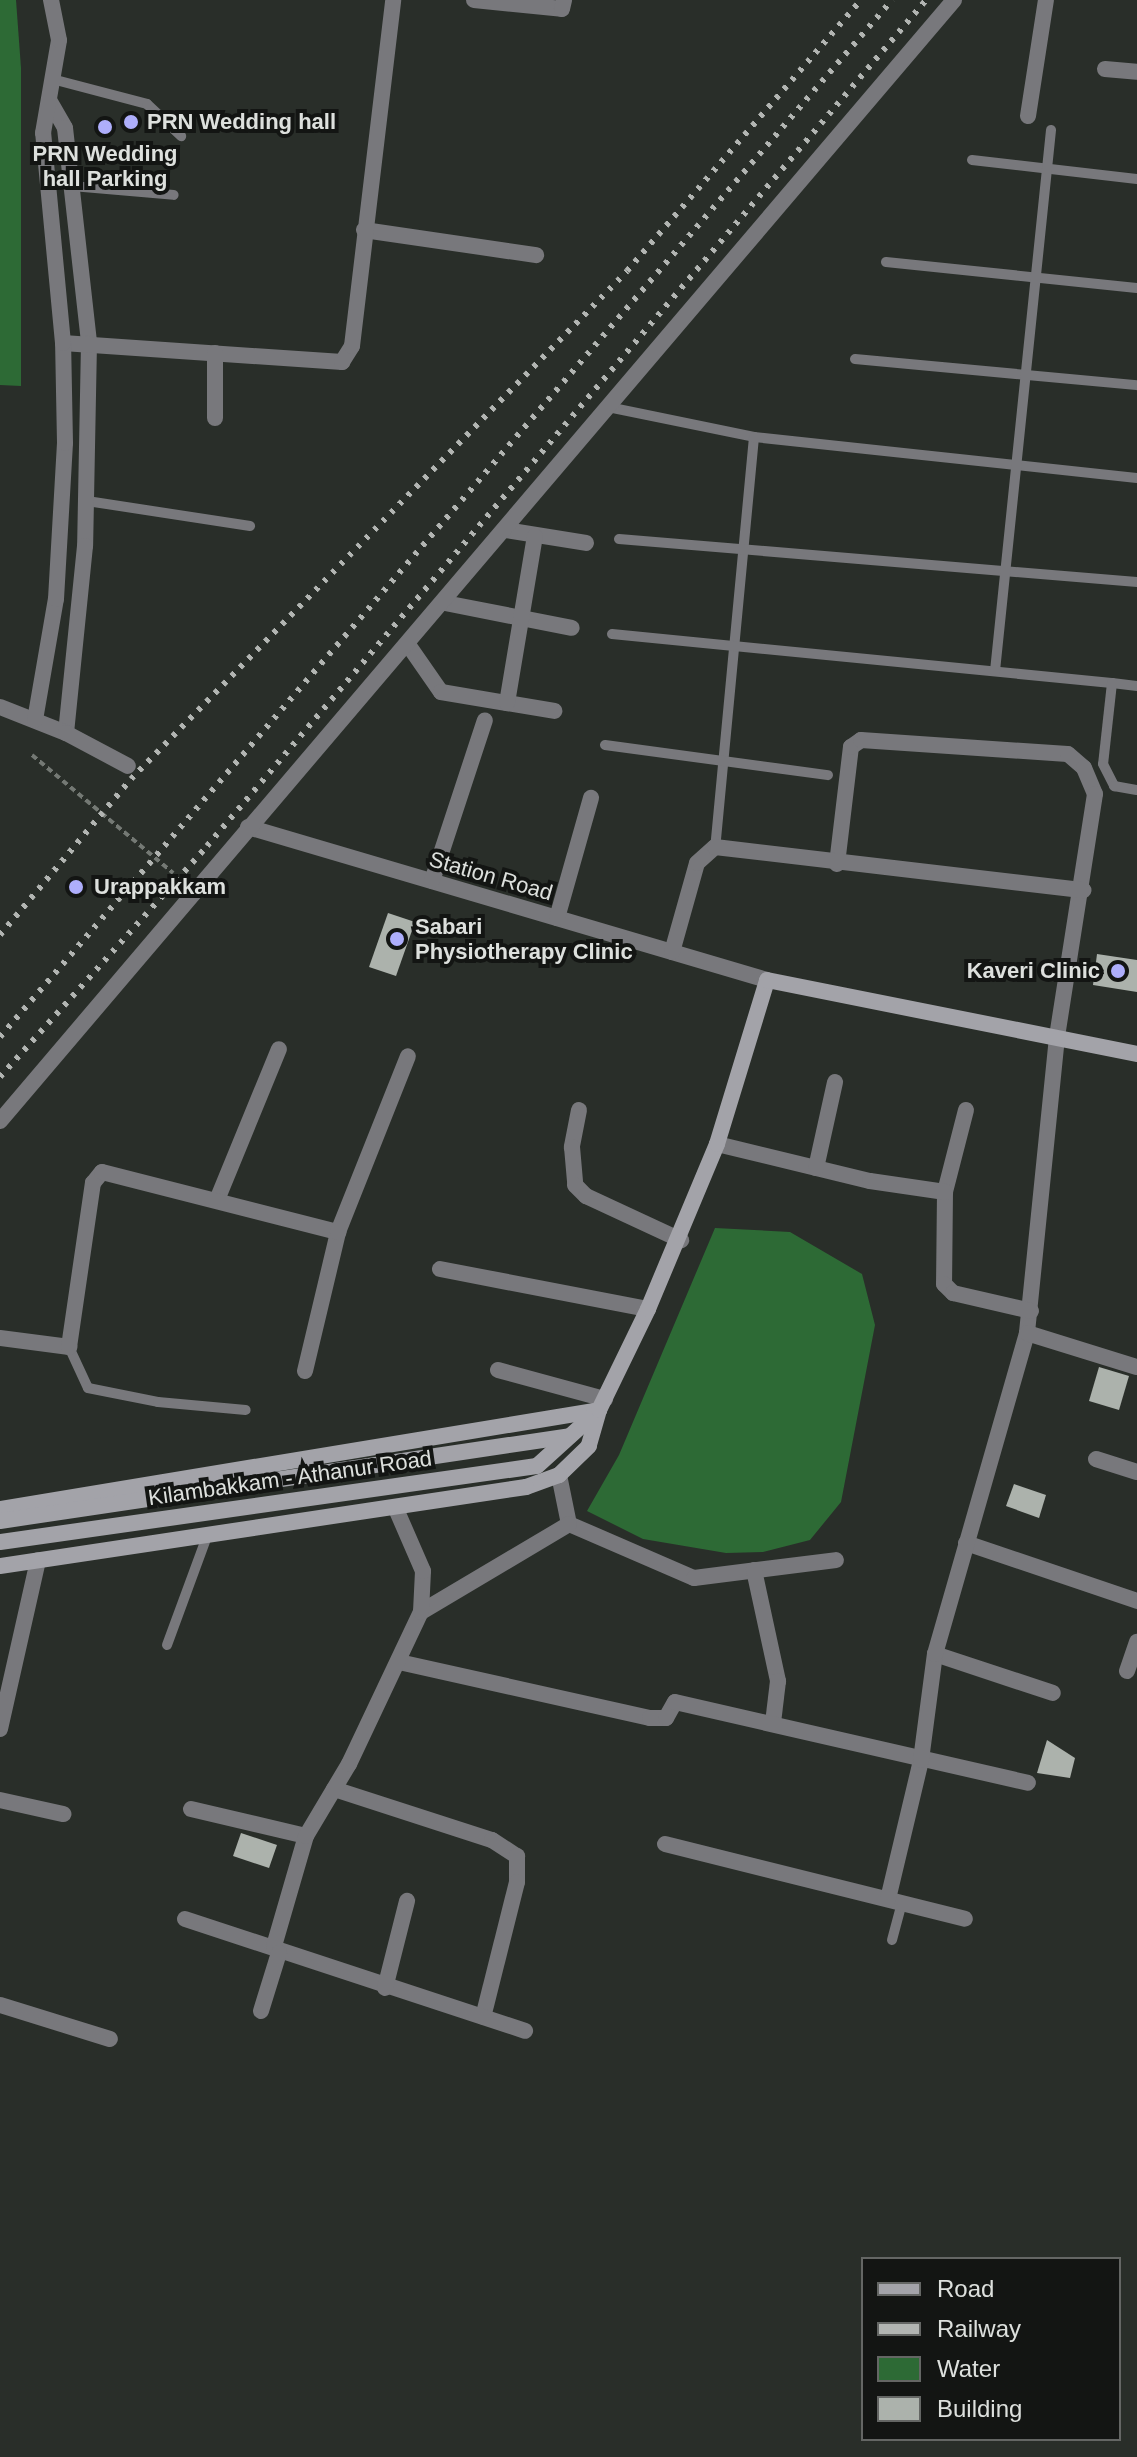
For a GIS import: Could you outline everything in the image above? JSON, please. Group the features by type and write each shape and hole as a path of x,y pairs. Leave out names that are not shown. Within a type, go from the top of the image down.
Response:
{"street":[{"path":"35,720 56,599 65,443 63,343 43,133 59,40 51,0"},
{"path":"63,343 342,362 352,346 393,0"},
{"path":"474,0 562,9 564,0"},
{"path":"0,1121 248,827 409,646 954,0"},
{"path":"1028,116 1046,0"},
{"path":"1105,69 1137,72"},
{"path":"49,100 65,128 89,343 87,501 66,733"},
{"path":"364,230 536,255"},
{"path":"215,353 215,418"},
{"path":"506,530 586,543"},
{"path":"507,703 535,536"},
{"path":"445,603 572,628"},
{"path":"409,646 441,692 554,711"},
{"path":"0,707 66,733 128,766"},
{"path":"432,881 485,720"},
{"path":"837,864 851,747 861,740 1068,754 1084,768 1095,794 1083,890 1057,1037 1031,1311 935,1654 921,1760 895,1901"},
{"path":"557,918 591,798"},
{"name":"Station Road","path":"248,827 767,980"},
{"path":"672,952 697,863 715,847 837,864 1083,890"},
{"path":"767,980 1137,1054"},
{"name":"Kilambakkam - Athanur Road","path":"0,1542 537,1466 576,1435 602,1405 681,1240 717,1144 767,980"},
{"path":"217,1200 279,1049"},
{"path":"305,1371 338,1232 408,1056"},
{"path":"816,1168 835,1082"},
{"path":"579,1110 572,1147 575,1185 586,1196 681,1240"},
{"path":"966,1110 945,1192 944,1284 953,1293 1031,1311"},
{"path":"717,1144 816,1168 945,1192"},
{"path":"0,1338 69,1347 97,1175 109,1172 338,1232"},
{"path":"440,1269 648,1309"},
{"path":"1027,1333 1137,1367"},
{"path":"498,1370 602,1405"},
{"path":"0,1566 396,1509 526,1487 559,1475 589,1446 602,1405"},
{"path":"0,1509 602,1405"},
{"name":"Kilambakkam - Athanur Road","path":"0,1521 576,1435"},
{"path":"1096,1459 1137,1472"},
{"path":"559,1475 569,1524"},
{"path":"261,2011 306,1836 334,1789 421,1612 423,1571 396,1509"},
{"path":"569,1524 694,1578 836,1560"},
{"path":"421,1612 569,1524"},
{"path":"966,1543 1137,1601"},
{"path":"0,1729 38,1560"},
{"path":"754,1570 778,1681 773,1723"},
{"path":"1127,1671 1137,1642"},
{"path":"935,1654 1053,1693"},
{"path":"399,1662 650,1718 666,1718 675,1702 1028,1783"},
{"path":"334,1789 492,1840 517,1856 517,1882 483,2017"},
{"path":"0,1800 63,1814"},
{"path":"191,1809 306,1836"},
{"path":"665,1844 965,1919"},
{"path":"385,1988 407,1901"},
{"path":"185,1919 385,1988 525,2031"},
{"path":"0,2005 110,2039"}],"lane":[{"path":"52,79 147,104 181,136"},
{"path":"995,671 1051,130"},
{"path":"972,160 1137,179"},
{"path":"72,186 174,195"},
{"path":"886,262 1137,288"},
{"path":"855,359 1137,385"},
{"path":"608,407 754,437 1137,478"},
{"path":"715,847 720,759 754,437"},
{"path":"87,501 250,526"},
{"path":"619,539 1137,582"},
{"path":"612,634 1137,686"},
{"path":"1112,683 1103,764 1114,786 1137,790"},
{"path":"605,745 828,775"},
{"path":"69,1347 88,1388 158,1402 246,1410"},
{"path":"167,1645 207,1536"},
{"path":"892,1940 895,1901"}],"path":[{"path":"32,755 173,873"}],"water":[{"path":"0,0 16,0 21,68 21,386 0,385"},
{"path":"715,1228 790,1232 862,1274 875,1325 841,1502 810,1540 763,1552 726,1553 643,1539 587,1511 619,1455"}],"building":[{"path":"388,913 415,922 396,976 369,967"},
{"path":"1097,954 1137,960 1137,992 1093,985"},
{"path":"1099,1367 1129,1376 1119,1410 1089,1401"},
{"path":"1014,1484 1046,1495 1039,1518 1006,1506"},
{"path":"1047,1740 1075,1758 1070,1778 1037,1773"},
{"path":"241,1833 277,1845 269,1868 233,1856"}],"railway":[{"path":"0,935 131,779 627,271 861,0"},
{"path":"0,1037 892,0"},
{"path":"0,1077 207,846 926,0"}],"place":[{"name":"PRN Wedding hall","path":"131,122"},
{"name":"PRN Wedding hall Parking","path":"105,127"},
{"name":"Urappakkam","path":"76,887"},
{"name":"Sabari Physiotherapy Clinic","path":"397,939"},
{"name":"Kaveri Clinic","path":"1118,971"}]}
